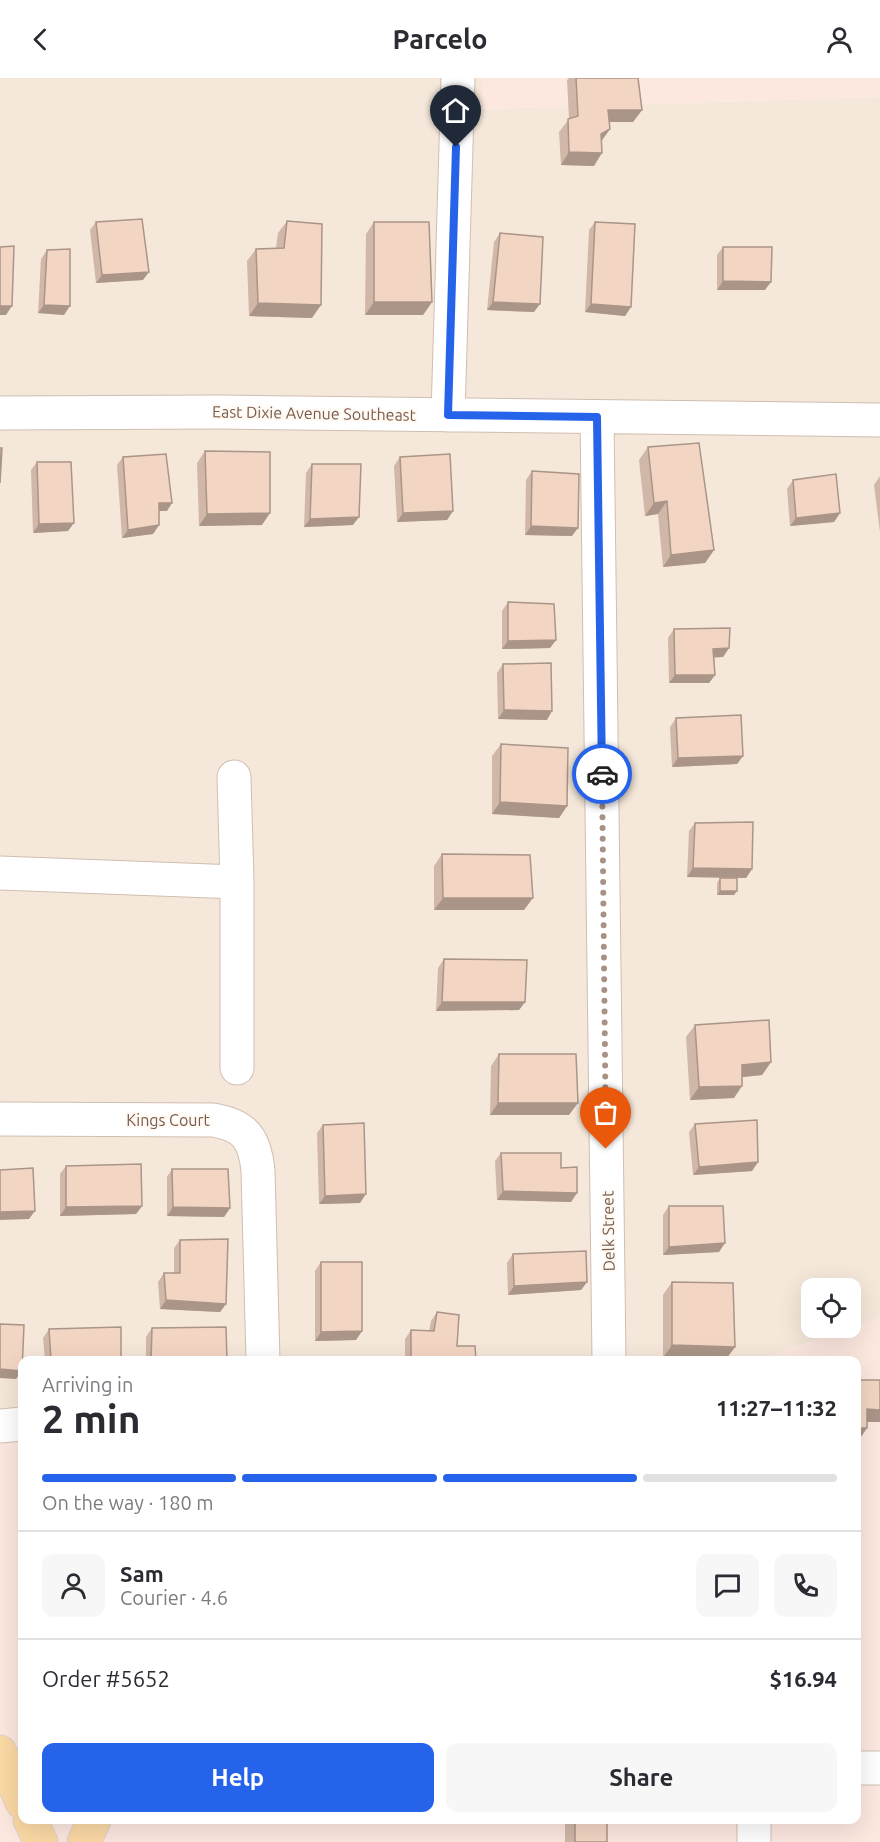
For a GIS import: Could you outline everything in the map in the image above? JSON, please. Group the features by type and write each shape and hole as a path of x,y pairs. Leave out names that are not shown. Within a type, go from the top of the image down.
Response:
{"main road":[{"path":"0,1752 15,1791"},
{"path":"32,1824 41,1842"},
{"path":"84,1842 92,1824"}],"street":[{"path":"448,415 458,78"},
{"name":"East Dixie Avenue Southeast","path":"0,413 219,412 880,420"},
{"name":"Delk Street","path":"597,417 609,1356"},
{"path":"234,777 237,882 237,1068"},
{"path":"0,873 237,882"},
{"name":"Kings Court","path":"0,1119 213,1120 226,1122 241,1129 249,1138 256,1154 258,1171 264,1356"},
{"path":"0,1426 18,1424"},
{"path":"861,1768 880,1768"},
{"path":"754,1824 754,1842"}],"shaded area":[{"path":"0,78 483,78 483,109 880,97 880,1318 861,1325 861,1278 801,1278 801,1338 822,1338 770,1356 18,1356 18,1410 0,1410"},
{"path":"483,78 880,78 880,97 482,109"},
{"path":"880,1318 880,1842 0,1842 0,1410 18,1410 18,1824 861,1824 861,1356 770,1356 822,1338 861,1338 861,1325"}],"building":[{"path":"576,78 638,78 642,110 608,110 610,129 601,134 602,153 569,152 568,119 578,116"},
{"path":"142,219 149,272 102,275 96,222"},
{"path":"287,221 322,224 321,305 258,303 256,249 284,248"},
{"path":"374,222 429,222 432,302 374,302"},
{"path":"595,222 635,224 631,307 591,304"},
{"path":"500,233 543,237 540,304 493,302"},
{"path":"14,246 12,306 0,306 0,247"},
{"path":"723,247 772,247 771,282 723,281"},
{"path":"70,249 70,306 44,305 47,250"},
{"path":"699,443 714,550 671,555 667,501 654,503 648,447"},
{"path":"0,448 2,448 0,483"},
{"path":"205,451 270,452 270,513 207,514"},
{"path":"166,454 172,503 159,503 159,525 128,530 123,457"},
{"path":"450,454 453,511 403,513 400,457"},
{"path":"37,462 71,462 74,523 39,524"},
{"path":"312,464 361,464 359,517 310,519"},
{"path":"532,471 579,474 578,528 531,526"},
{"path":"836,474 840,513 796,518 793,480"},
{"path":"508,602 554,604 556,640 508,641"},
{"path":"730,628 729,648 713,649 715,675 675,675 674,629"},
{"path":"551,663 552,711 504,710 503,664"},
{"path":"741,715 743,756 678,758 676,718"},
{"path":"501,744 568,748 567,806 500,802"},
{"path":"753,822 752,869 693,868 695,823"},
{"path":"442,854 530,855 533,898 443,898"},
{"path":"720,878 737,878 737,891 720,891"},
{"path":"444,959 527,960 525,1002 442,1002"},
{"path":"769,1020 771,1062 742,1065 742,1086 699,1087 695,1025"},
{"path":"499,1054 576,1054 578,1103 498,1103"},
{"path":"757,1120 758,1162 699,1167 695,1124"},
{"path":"364,1123 366,1194 325,1196 323,1125"},
{"path":"501,1153 561,1153 561,1168 577,1167 577,1193 503,1191"},
{"path":"141,1164 142,1206 66,1207 66,1166"},
{"path":"33,1168 35,1211 0,1212 0,1170"},
{"path":"172,1169 228,1169 230,1208 173,1207"},
{"path":"669,1206 723,1206 725,1243 669,1247"},
{"path":"228,1239 226,1304 166,1300 164,1273 180,1273 180,1240"},
{"path":"586,1251 587,1282 514,1286 513,1254"},
{"path":"321,1262 362,1262 362,1331 321,1332"},
{"path":"672,1282 733,1283 735,1347 672,1345"},
{"path":"437,1312 459,1315 457,1346 475,1346 476,1356 411,1356 411,1330 434,1331"},
{"path":"0,1324 24,1325 23,1356 18,1356 18,1371 0,1369"},
{"path":"121,1327 121,1356 51,1356 49,1329"},
{"path":"226,1327 227,1356 151,1356 152,1328"},
{"path":"861,1380 880,1380 880,1410 867,1409 867,1428 861,1428"},
{"path":"575,1824 607,1824 607,1842 575,1842"}],"way so far":[{"path":"602,774 606,1149"}],"route":[{"path":"456,147 448,415 597,417 602,774"}]}
